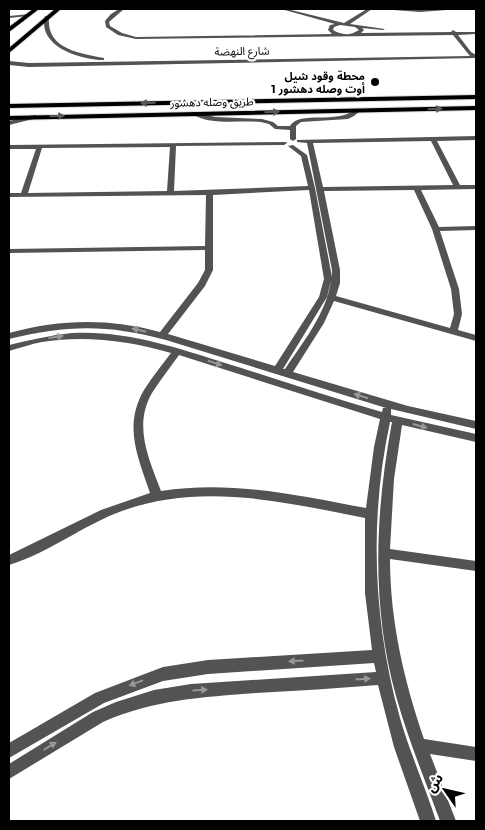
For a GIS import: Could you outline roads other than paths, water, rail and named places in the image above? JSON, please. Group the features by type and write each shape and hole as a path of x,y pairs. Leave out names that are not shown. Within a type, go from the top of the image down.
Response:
{"main road":[{"path":"10,27 36,9"},
{"path":"9,51 47,16 58,9"},
{"name":"طريق وصله دهشور","path":"9,106 476,97"},
{"path":"9,98 41,106"},
{"name":"طريق وصله دهشور","path":"9,118 476,108"}],"street":[{"path":"122,9 113,15 108,22 108,27 113,31 136,38 320,36 476,31"},
{"path":"283,9 357,26 451,32 476,58"},
{"path":"320,36 357,18 370,9"},
{"path":"382,9 458,9"},
{"path":"403,9 432,9"},
{"path":"9,17 28,15"},
{"path":"47,16 47,31 58,45 84,56 126,63"},
{"path":"357,18 357,26"},
{"path":"325,19 331,29 341,35"},
{"path":"352,35 361,32 362,29 357,26"},
{"path":"451,32 461,51 459,58"},
{"name":"شارع النهضة","path":"9,63 29,65 166,64 476,58"},
{"name":"شارع النهضة","path":"9,69 476,58"},
{"path":"290,142 292,128 295,123 303,120 343,118 353,115 358,110"},
{"path":"196,114 214,120 264,120 274,124 277,128 278,138 290,142 304,155 316,188 336,270 336,289 333,298 288,372"},
{"path":"9,122 35,117"},
{"path":"277,128 292,128"},
{"path":"9,146 476,138"},
{"path":"433,139 457,186"},
{"path":"278,369 318,306 326,288 327,270 310,141"},
{"path":"170,193 173,144"},
{"path":"24,194 40,146"},
{"path":"9,194 210,193 316,188 476,187"},
{"path":"417,188 436,229 457,297 458,314 453,332"},
{"path":"162,336 205,279 210,266 210,193"},
{"path":"436,229 476,228"},
{"path":"9,251 209,248"},
{"path":"333,298 476,338"},
{"path":"9,336 51,327 91,324 130,328 288,372 391,414 433,417 476,425"},
{"path":"9,348 53,337 96,335 126,338 476,438"},
{"path":"156,496 138,436 138,416 144,398 177,352"},
{"path":"391,414 370,514 370,570 379,656 384,678 400,742 428,821"},
{"path":"391,414 383,553 386,600 393,652 419,745 448,821"},
{"path":"9,560 118,508 156,496 196,490 234,490 370,514"},
{"path":"383,553 476,566"},
{"path":"9,751 100,698 163,674 208,667 379,656"},
{"path":"9,772 98,718 116,709 154,697 191,691 384,678"},
{"path":"419,745 476,754"}],"place":[{"name":"محطة وقود شيل أوت وصله دهشور 1","path":"375,82"}]}
